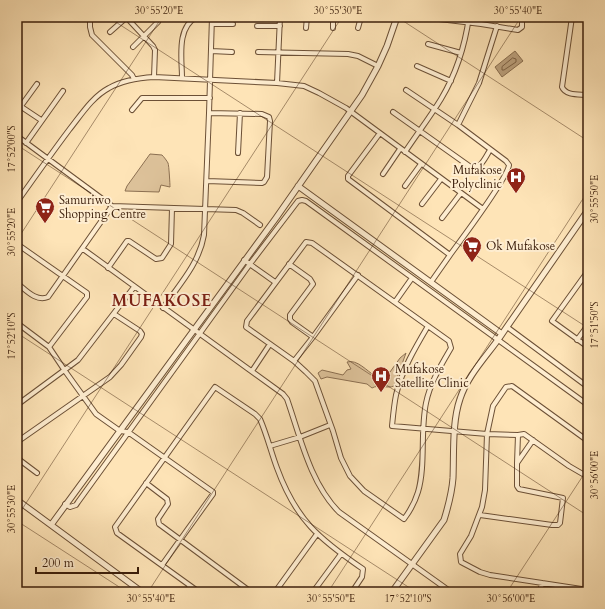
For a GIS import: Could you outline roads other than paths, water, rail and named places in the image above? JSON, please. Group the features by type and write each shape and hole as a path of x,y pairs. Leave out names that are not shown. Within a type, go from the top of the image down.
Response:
{"street":[{"path":"90,17 92,35 132,75 134,79"},
{"path":"110,32 126,17 154,46 154,77"},
{"path":"182,78 183,33 192,20 196,17"},
{"path":"162,308 197,259 203,243 210,113 212,17"},
{"path":"277,83 280,17"},
{"path":"306,17 306,28"},
{"path":"333,17 333,28"},
{"path":"358,28 361,17"},
{"path":"51,525 194,330 362,95 387,46 396,17"},
{"path":"405,152 435,108 450,81 461,53 469,17"},
{"path":"431,18 520,29 522,27 522,17"},
{"path":"572,17 562,87 563,90 569,93 588,95"},
{"path":"133,47 158,22"},
{"path":"212,24 233,24"},
{"path":"257,26 280,26"},
{"path":"458,125 479,83 497,26"},
{"path":"428,44 461,53"},
{"path":"211,51 232,52"},
{"path":"258,52 279,51 348,54 358,56 378,66"},
{"path":"417,66 450,81"},
{"path":"17,202 48,158 96,97 109,88 134,79 154,77 277,83 304,86 351,111 400,149 483,209"},
{"path":"37,84 19,105 41,120"},
{"path":"406,90 435,108 458,125 508,163 509,167 496,190 431,282"},
{"path":"26,143 63,91"},
{"path":"132,110 142,98 210,98"},
{"path":"394,112 472,168 479,166 490,150"},
{"path":"207,181 262,183 266,180 270,128 269,117 262,114 210,113"},
{"path":"238,153 240,114"},
{"path":"380,133 348,178 450,255"},
{"path":"17,136 112,206 240,211 260,225"},
{"path":"383,174 400,149"},
{"path":"404,186 421,164"},
{"path":"422,204 441,179"},
{"path":"298,186 502,334"},
{"path":"442,218 461,193"},
{"path":"65,504 70,507 76,505 250,264 298,201 302,200 306,201 588,405"},
{"path":"17,283 36,298 44,299 48,297 112,206"},
{"path":"108,268 127,241 156,259 162,258 171,242 172,208"},
{"path":"392,592 444,520 453,480 455,431 460,399 465,387 588,210"},
{"path":"310,242 449,341 451,348 438,369 426,403 420,483 414,504 404,519 364,491 350,476 341,458 315,381 294,361 247,329 247,321 289,264 305,243 310,242"},
{"path":"17,244 88,295 49,347"},
{"path":"83,249 162,308 285,396 316,481 331,504 339,512 451,592"},
{"path":"244,260 275,282"},
{"path":"289,264 310,279 313,284 290,315 290,319 313,337"},
{"path":"588,271 552,321 555,325 588,348"},
{"path":"294,361 358,275"},
{"path":"395,302 412,278"},
{"path":"17,405 78,360 134,287"},
{"path":"17,442 110,377 121,365 142,334 140,331 114,314"},
{"path":"17,323 49,347 96,414 120,431 128,432 213,493 162,565"},
{"path":"577,340 588,325"},
{"path":"428,326 411,355 399,384 392,426 487,434 524,434 569,466 588,477"},
{"path":"506,327 588,387"},
{"path":"252,372 270,344"},
{"path":"199,592 117,533 115,529 116,524 215,386 258,416 288,497 307,525 341,554 363,569 362,577 352,592"},
{"path":"587,439 512,386 506,387 493,406 487,434 485,490 480,515 471,536 460,554 461,562 490,576 588,590"},
{"path":"270,446 300,437 330,425"},
{"path":"480,515 552,525 558,525 560,523 564,498 518,488 518,435"},
{"path":"517,463 533,440"},
{"path":"17,456 21,461 37,473"},
{"path":"146,483 167,499 168,504 158,519 159,524 251,592"},
{"path":"17,500 142,592"},
{"path":"275,592 317,534"},
{"path":"313,592 341,554"},
{"path":"540,592 542,583"},
{"path":"186,592 190,586"}],"water":[{"path":"515,51 523,61 502,77 495,67"}],"place":[{"name":"Mufakose Polyclinic","path":"516,194"},
{"name":"Samuriwo Shopping Centre","path":"45,224"},
{"name":"Ok Mufakose","path":"472,263"},
{"name":"Mufakose Satellite Clinic","path":"381,393"}],"district":[{"name":"MUFAKOSE","path":"162,301"}]}
